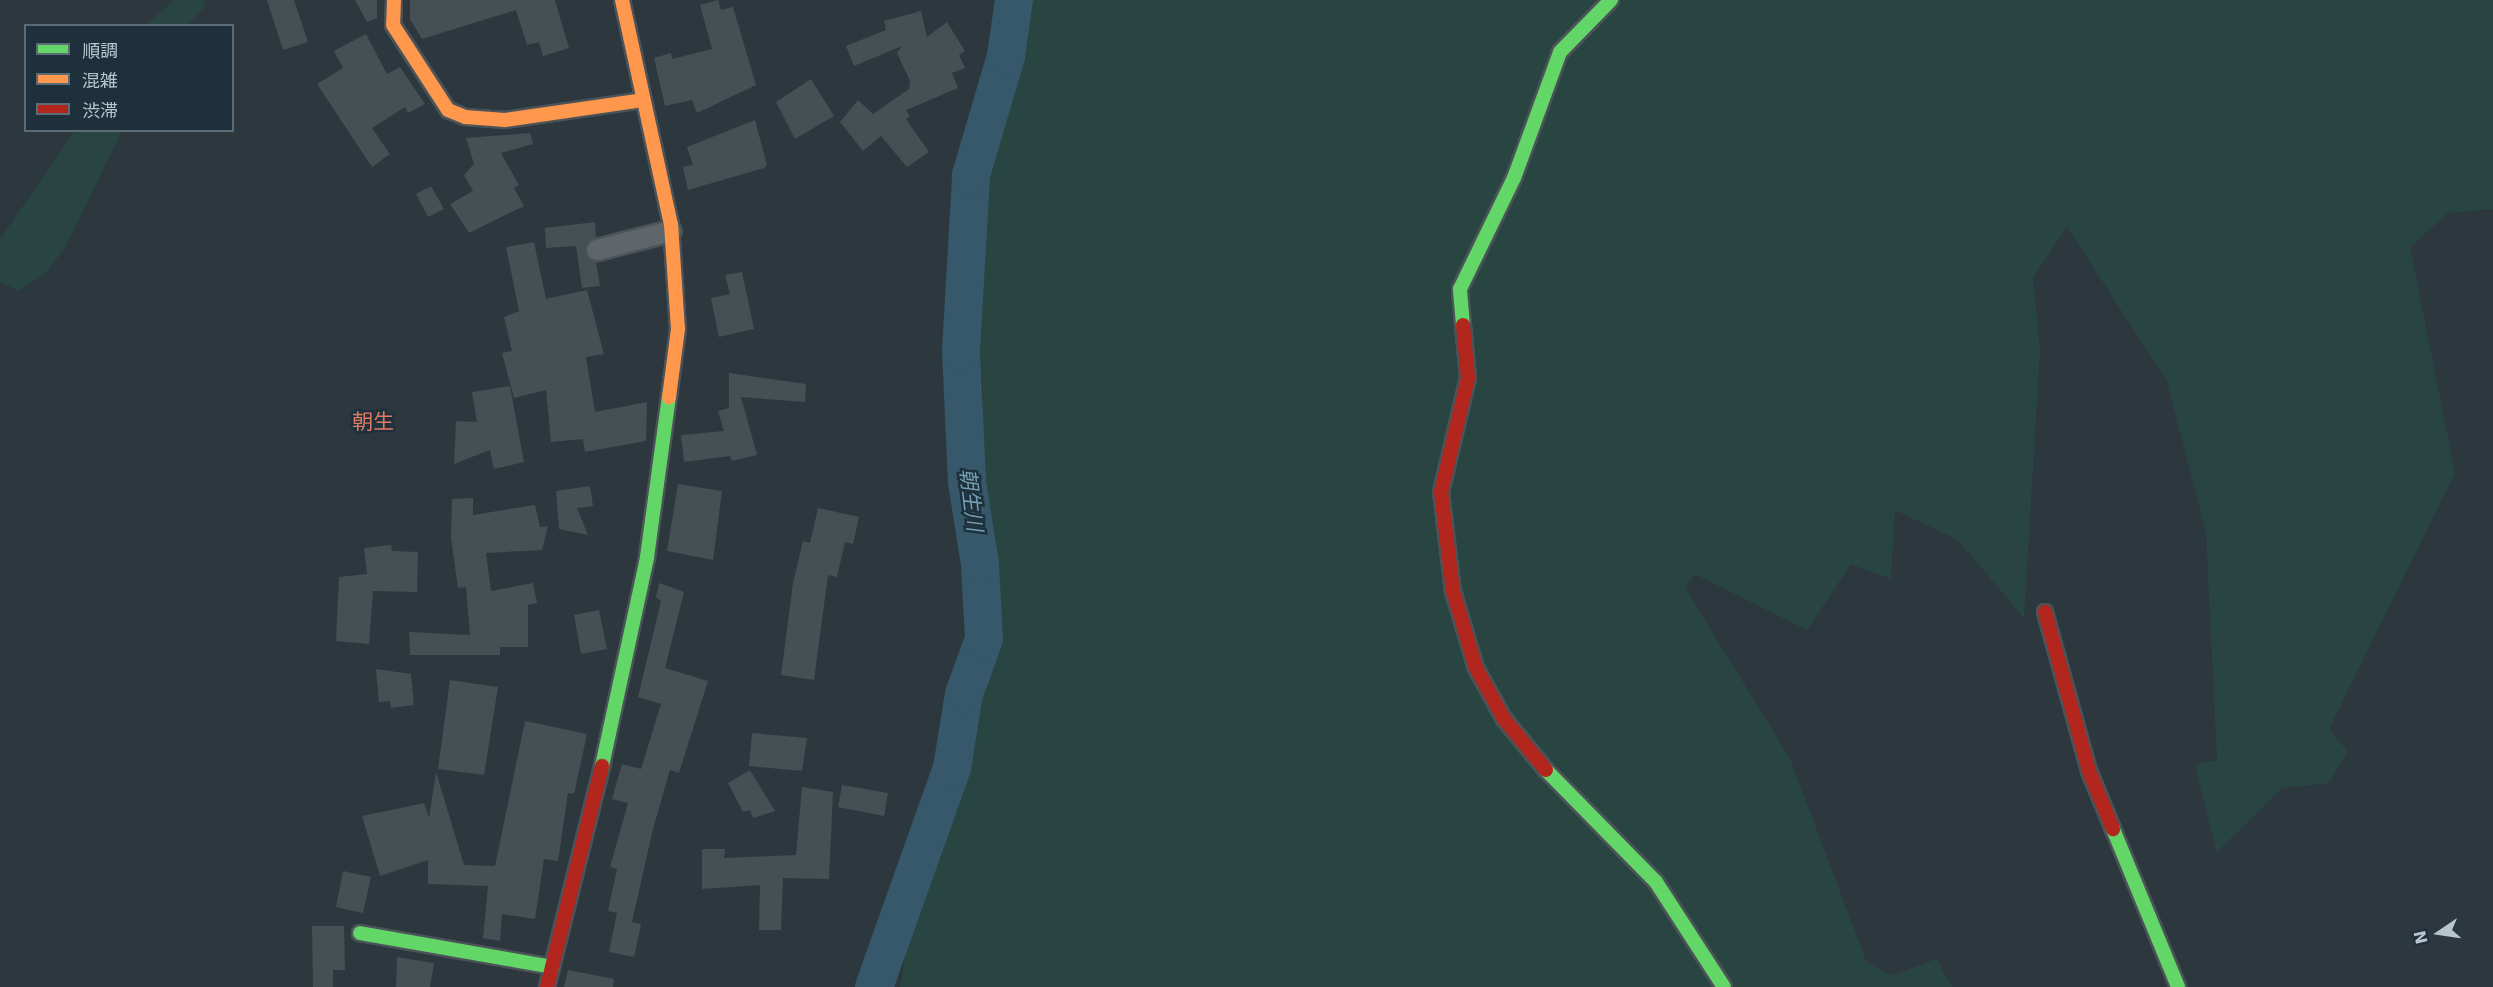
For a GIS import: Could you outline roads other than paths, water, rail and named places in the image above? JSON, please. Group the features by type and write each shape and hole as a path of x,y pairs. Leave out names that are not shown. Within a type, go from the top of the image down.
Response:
{"street":[{"path":"394,0 393,25 447,110 456,114 505,120 643,100"},
{"path":"547,987 626,667 647,557 678,329 671,231 622,0"},
{"path":"1611,0 1560,52 1514,178 1460,289 1468,378 1443,503 1453,591 1476,668 1504,719 1538,761 1656,882 1724,987"},
{"path":"597,250 671,231"},
{"path":"2045,612 2089,771 2178,987"},
{"path":"360,933 552,967"}],"waterway":[{"name":"朝生川","path":"874,987 952,768 964,694 984,639 980,564 967,482 961,351 971,175 1006,56 1014,0"}],"district":[{"name":"朝生","path":"373,422"}]}
